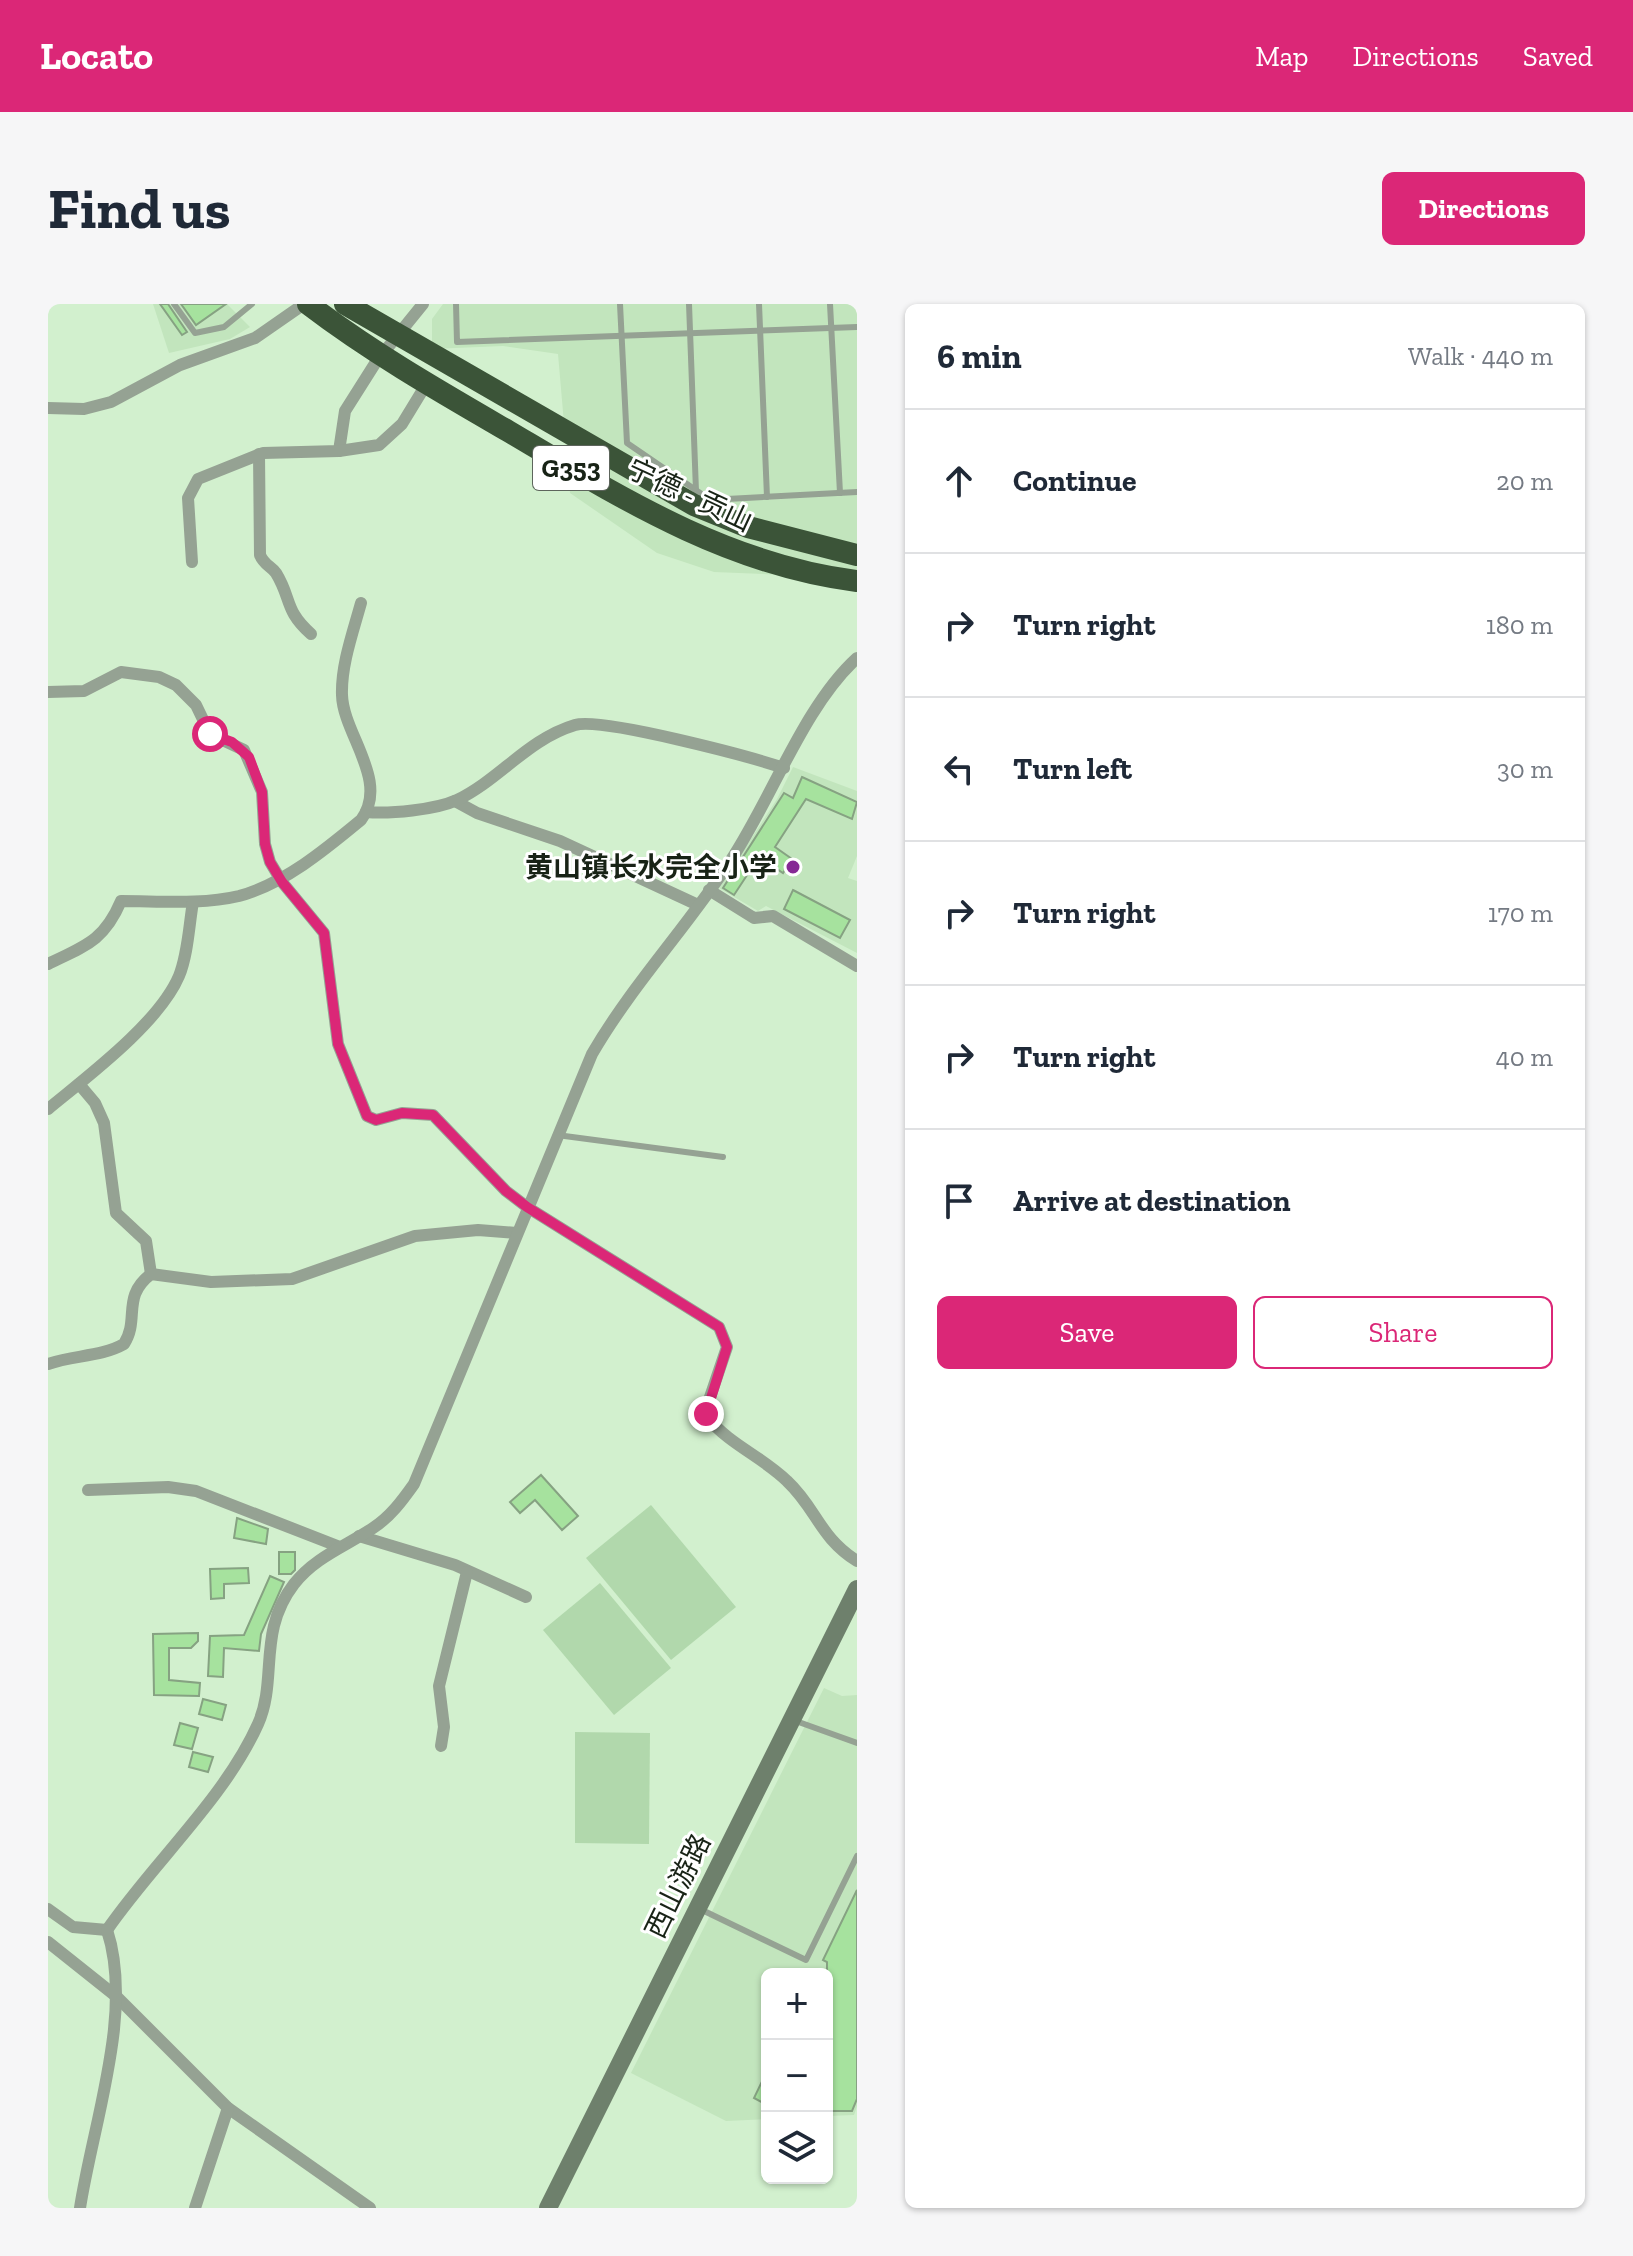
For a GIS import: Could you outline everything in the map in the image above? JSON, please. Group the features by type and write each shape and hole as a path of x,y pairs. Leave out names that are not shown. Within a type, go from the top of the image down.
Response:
{"highway":[{"name":"宁德 - 贡山","path":"306,304 381,356 687,533 782,566 857,581"},
{"name":"宁德 - 贡山","path":"345,304 694,505 763,531 857,555"}],"street":[{"path":"48,408 84,409 111,402 180,365 255,338 306,304"},
{"path":"339,451 345,411 397,334 423,304"},
{"path":"192,562 188,498 191,485 213,470 259,454 339,451 379,445 390,437 427,383"},
{"path":"259,454 260,555 263,563 276,572 293,618 311,634"},
{"path":"361,603 349,649 342,696 344,713 366,762 366,812"},
{"path":"107,1930 229,1772 258,1726 278,1612 304,1573 394,1510 420,1473 557,1135 605,1032 753,825 822,696 857,658"},
{"path":"48,692 84,691 121,672 159,677 176,685 196,705 210,734 232,742 249,757 262,792 265,844 279,878 324,933 338,1044 367,1116 376,1120 402,1113 433,1115 506,1191 527,1207 719,1327 727,1347 706,1409 708,1418 784,1477 832,1543 857,1561"},
{"path":"48,964 97,940 113,920 121,901 193,902 243,895 279,878 342,835 366,812 432,807 455,801 532,745 584,723 675,740 784,768"},
{"path":"455,801 477,813 560,841 698,905"},
{"path":"709,890 754,918 773,916 857,966"},
{"path":"48,1109 114,1054 175,985 181,972 193,902"},
{"path":"48,1364 63,1358 101,1353 124,1344 130,1331 132,1298 151,1274 146,1241 120,1219 113,1206 104,1123 95,1103 79,1084"},
{"path":"151,1274 211,1282 292,1279 415,1236 478,1230 517,1233"},
{"path":"88,1490 168,1487 196,1491 340,1547"},
{"path":"359,1536 467,1572 526,1597"},
{"path":"441,1746 444,1727 439,1686 467,1572"},
{"name":"西山游路","path":"548,2208 857,1589"},
{"path":"48,1909 73,1927 107,1930"},
{"path":"80,2208 117,1997 115,1959 107,1930"},
{"path":"48,1942 117,1997 228,2108 370,2208"},
{"path":"195,2208 228,2108"}],"lane":[{"path":"174,304 195,333 224,327 252,304"},
{"path":"456,304 457,342 857,327"},
{"path":"620,304 627,443 696,491 727,499 857,492"},
{"path":"689,304 696,491"},
{"path":"759,304 767,497"},
{"path":"830,304 840,493"},
{"path":"557,1135 723,1157"},
{"path":"792,1719 857,1743"},
{"path":"699,1908 806,1960 857,1856"}],"shaded area":[{"path":"153,304 227,304 250,327 230,339 169,353"},
{"path":"443,304 857,304 857,572 785,575 714,572 657,553 570,493 558,354 503,346 432,349 432,319"},
{"name":"黄山镇长水完全小学","path":"793,767 857,791 857,856 848,878 857,881 857,953 766,906 758,911 719,888 777,799"},
{"path":"651,1505 736,1607 671,1660 586,1558"},
{"path":"600,1583 671,1668 614,1715 543,1630"},
{"path":"824,1688 842,1696 857,1695 857,2106 854,2115 833,2116 833,1968 761,1968 761,2119 726,2121 631,2073"},
{"path":"575,1732 650,1733 649,1844 575,1843"}],"building":[{"path":"160,304 168,304 187,332 182,335"},
{"path":"181,304 226,304 196,325"},
{"path":"802,777 857,802 852,819 806,799 775,847 792,859 783,873 759,857 734,895 723,888 784,793 793,798"},
{"path":"793,890 850,920 840,938 784,909"},
{"path":"541,1475 578,1516 562,1530 535,1500 520,1513 510,1502"},
{"path":"237,1518 268,1529 266,1544 234,1538"},
{"path":"279,1552 295,1552 295,1570 291,1574 279,1574"},
{"path":"248,1568 249,1583 224,1584 224,1598 211,1599 210,1569"},
{"path":"270,1576 284,1582 261,1634 259,1651 224,1648 223,1677 208,1676 210,1636 244,1635"},
{"path":"198,1633 198,1641 191,1648 169,1648 169,1680 200,1683 199,1696 154,1695 153,1634"},
{"path":"203,1699 226,1705 222,1720 199,1714"},
{"path":"180,1723 198,1728 192,1749 174,1745"},
{"path":"193,1752 213,1757 208,1772 189,1767"},
{"path":"857,1890 857,2099 852,2111 833,2111 833,1968 827,1968 827,1962 823,1960"},
{"path":"761,2083 761,2102 754,2098"}],"place":[{"name":"黄山镇长水完全小学","path":"793,867"}],"route":[{"path":"210,734 232,742 249,757 262,792 265,844 270,862 282,882 324,933 338,1044 367,1116 376,1120 402,1113 433,1115 506,1191 527,1207 719,1327 727,1347 706,1414"}]}
